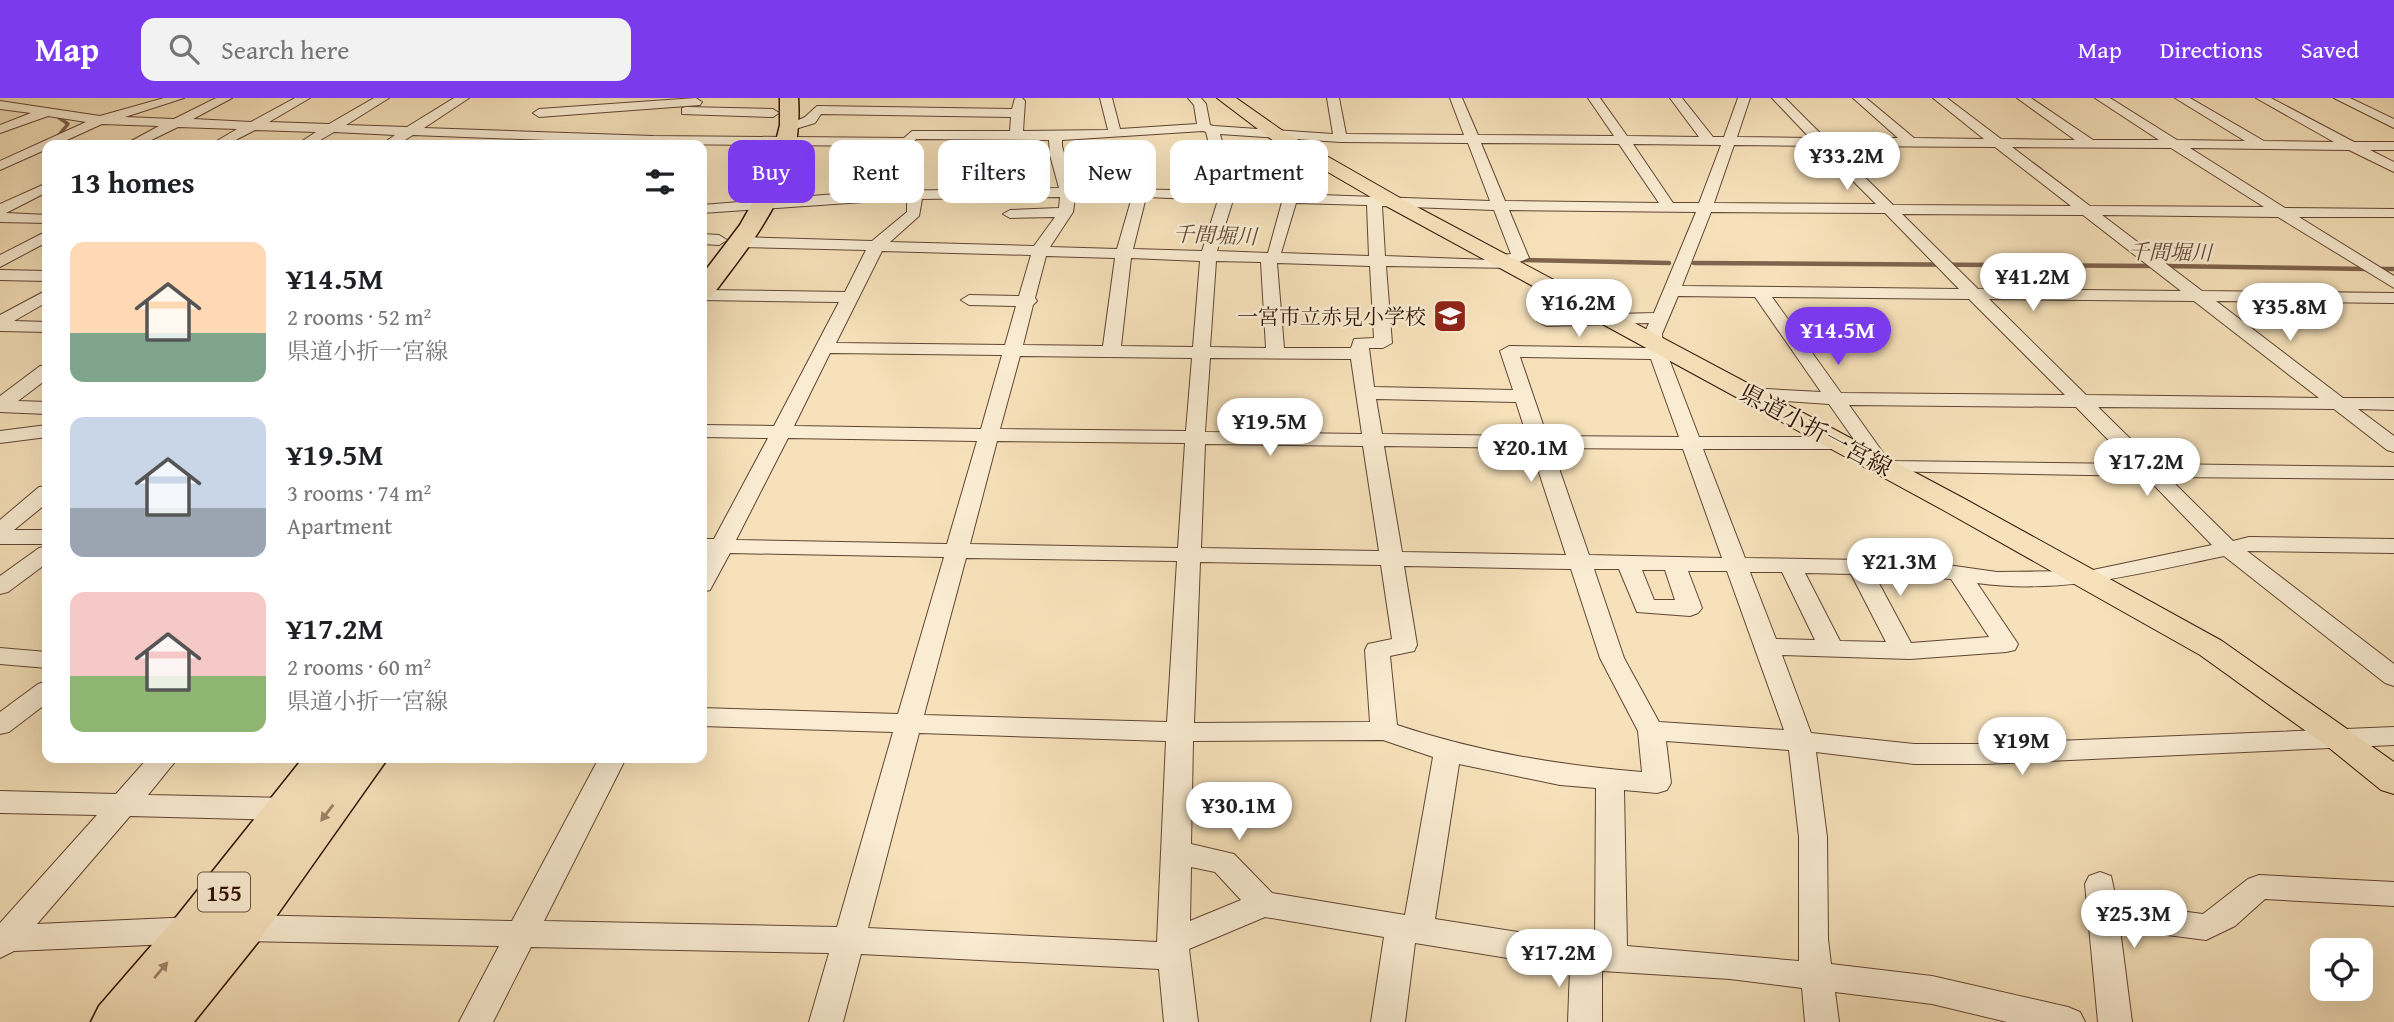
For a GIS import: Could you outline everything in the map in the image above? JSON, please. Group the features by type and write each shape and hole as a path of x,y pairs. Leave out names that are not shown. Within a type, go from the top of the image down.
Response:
{"highway":[{"path":"707,257 776,179 784,136 777,103"},
{"path":"707,278 720,240"},
{"name":"155","path":"117,1022 194,930 322,763"},
{"name":"155","path":"163,1022 241,928 363,763"}],"main road":[{"name":"県道小折一宮線","path":"1225,98 1284,139 1395,203 1611,320 1657,338 1748,394 2088,578 2211,648 2340,738 2394,781"}],"street":[{"path":"53,140 100,120 178,98"},
{"path":"141,140 226,98"},
{"path":"226,140 304,98"},
{"path":"373,98 383,98"},
{"path":"311,140 383,98"},
{"path":"396,140 463,98"},
{"path":"502,140 560,98"},
{"path":"574,140 627,98"},
{"path":"784,136 810,120 825,98"},
{"path":"1016,135 1020,98"},
{"path":"1106,98 1115,133"},
{"path":"1194,98 1200,104 1213,140"},
{"path":"1332,98 1340,138"},
{"path":"720,240 1504,262 1521,258 1456,98"},
{"path":"1594,98 1670,207"},
{"path":"1676,98 1718,141"},
{"path":"1744,98 1718,141 1705,208 1672,291 1657,338 1691,443 1801,741 1813,838 1812,939 1822,1022"},
{"path":"1778,98 1970,293 2227,547 2394,677"},
{"path":"1859,98 1911,143"},
{"path":"1939,98 2394,446"},
{"path":"2023,98 2090,144"},
{"path":"2101,98 2394,283"},
{"path":"2181,98 2262,145"},
{"path":"2262,98 2394,168"},
{"path":"2340,98 2394,124"},
{"path":"539,113 614,108 741,112 777,103"},
{"path":"0,104 100,120 335,126 551,140"},
{"path":"817,110 1017,113"},
{"path":"653,140 686,111"},
{"path":"0,129 47,112"},
{"path":"707,143 741,112"},
{"path":"1208,130 1252,117"},
{"path":"909,140 912,135 1056,136 1208,130 1284,139 2394,146"},
{"path":"707,146 784,136 867,140"},
{"path":"1056,136 1053,149 1064,181"},
{"path":"3,161 42,145"},
{"path":"3,161 42,164"},
{"path":"0,211 42,190"},
{"path":"707,208 829,198"},
{"path":"1328,200 1705,208 2394,213"},
{"path":"1374,202 1380,259 1383,343 1360,343 1359,354 1405,645 1377,650 1384,731"},
{"path":"707,566 712,547 783,432 879,243 914,214 915,203"},
{"path":"1008,203 1002,228 1066,212"},
{"path":"826,1022 989,434 1029,301 1041,248 1066,212 1067,203"},
{"path":"1111,351 1125,250 1137,203"},
{"path":"1181,1022 1173,949 1180,732 1195,438 1209,254 1225,203"},
{"path":"1275,354 1272,255 1289,203"},
{"path":"0,211 42,212"},
{"path":"0,217 42,219"},
{"path":"0,262 42,239"},
{"path":"0,275 42,276"},
{"path":"1672,291 2394,298"},
{"path":"1759,291 1883,467 2394,473"},
{"path":"707,293 851,297"},
{"path":"0,324 42,298"},
{"path":"969,300 1029,301"},
{"path":"1546,321 1611,320"},
{"path":"0,324 42,327"},
{"path":"707,717 1180,732 1384,731 1447,752 1560,775 1657,783 1651,731 1612,658 1509,351 1657,338"},
{"path":"826,348 1359,354"},
{"path":"0,405 42,374"},
{"path":"1364,393 1523,396"},
{"path":"1748,394 1837,399 2394,404"},
{"path":"0,405 42,408"},
{"path":"707,431 1539,442 1838,443"},
{"path":"0,437 42,432"},
{"path":"0,531 42,496"},
{"path":"0,537 42,537"},
{"path":"712,547 1190,556 1391,556 1858,566 1919,568 1997,579 2088,578 2249,544 2394,546"},
{"path":"0,587 42,558"},
{"path":"1627,561 1645,607 1690,608 1674,562"},
{"path":"1790,565 1832,649"},
{"path":"1858,566 1903,651"},
{"path":"1767,647 1903,651 2006,643 1958,573"},
{"path":"0,656 42,660"},
{"path":"0,725 42,694"},
{"path":"1651,731 1801,741 1914,754 1985,754 2394,736"},
{"path":"1388,1022 1447,752"},
{"path":"2,941 160,763"},
{"path":"476,1022 609,763"},
{"path":"1585,1022 1598,958 1610,779"},
{"path":"0,802 288,809"},
{"path":"1176,853 1224,862 1263,904"},
{"path":"2115,1022 2102,899 2206,927 2224,917 2259,887 2394,894"},
{"path":"241,928 522,932 1173,949 1263,904 1409,930 1598,958 1816,975 1932,990 2068,1022"},
{"path":"2,941 194,930"}],"waterway":[{"name":"千間堀川","path":"58,117 68,124 58,136"},
{"name":"千間堀川","path":"1518,260 1669,263"},
{"name":"千間堀川","path":"1694,263 2153,266"},
{"name":"千間堀川","path":"2163,266 2367,269"},
{"name":"千間堀川","path":"2376,269 2394,269"}],"place":[{"name":"一宮市立赤見小学校","path":"1450,316"}]}
